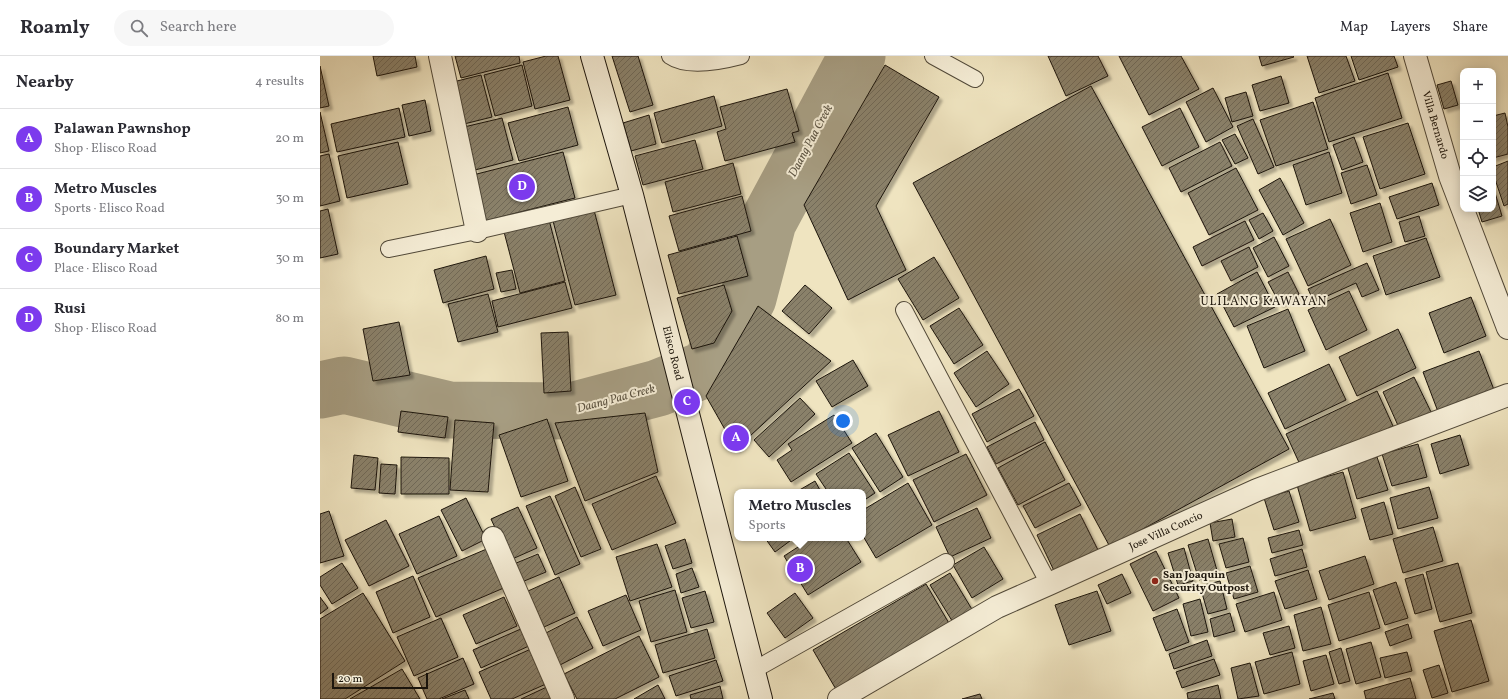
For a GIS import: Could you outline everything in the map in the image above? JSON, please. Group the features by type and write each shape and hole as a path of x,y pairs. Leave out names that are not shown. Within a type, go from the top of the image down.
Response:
{"street":[{"path":"440,56 477,231"},
{"name":"Elisco Road","path":"592,56 632,195 761,699"},
{"name":"Villa Bernardo","path":"1415,56 1450,176 1508,328"},
{"name":"Jose Villa Concio","path":"839,699 997,607 1257,490 1508,394"},
{"path":"493,538 563,699"}],"lane":[{"path":"670,56 675,60 711,63 741,56"},
{"path":"933,56 975,79"},
{"path":"389,249 477,231 632,195"},
{"path":"904,310 1049,584"},
{"path":"754,670 946,562"}],"building":[{"path":"373,56 415,56 417,67 377,76"},
{"path":"455,56 519,56 520,63 461,78"},
{"path":"546,56 558,56 570,100 535,109 523,62"},
{"path":"612,56 638,56 653,105 630,112"},
{"path":"1048,56 1098,56 1108,76 1066,96"},
{"path":"1119,56 1181,56 1199,89 1149,115"},
{"path":"1259,56 1293,56 1294,57 1262,66"},
{"path":"1307,56 1346,56 1355,81 1319,93"},
{"path":"1351,56 1394,56 1398,67 1359,80"},
{"path":"522,65 532,106 495,116 484,75"},
{"path":"885,65 939,97 876,206 906,270 848,300 804,205"},
{"path":"320,66 329,106 320,108"},
{"path":"1388,73 1402,118 1329,142 1315,98"},
{"path":"481,75 492,117 464,124 453,82"},
{"path":"1281,76 1289,103 1260,111 1252,85"},
{"path":"1451,81 1458,105 1444,109 1437,85"},
{"path":"1091,86 1289,449 1110,547 913,183"},
{"path":"1213,88 1233,127 1206,142 1186,102"},
{"path":"787,89 799,131 792,133 795,142 725,161 717,132 726,129 720,107"},
{"path":"1246,92 1253,116 1232,122 1225,98"},
{"path":"714,96 722,126 662,143 654,113"},
{"path":"425,100 431,131 409,136 402,105"},
{"path":"1313,102 1328,149 1276,166 1260,120"},
{"path":"568,107 578,145 519,161 508,123"},
{"path":"399,108 405,137 337,152 331,124"},
{"path":"1180,108 1199,147 1162,166 1142,127"},
{"path":"320,112 329,151 320,153"},
{"path":"1505,113 1508,127 1508,154 1496,157 1496,140 1496,115"},
{"path":"649,115 656,144 631,151 623,123"},
{"path":"502,118 513,160 475,170 464,127"},
{"path":"1253,119 1274,167 1258,174 1237,126"},
{"path":"1408,123 1425,174 1380,189 1363,137"},
{"path":"1235,134 1248,158 1235,164 1222,140"},
{"path":"1354,137 1363,162 1342,170 1333,145"},
{"path":"695,140 703,169 643,185 635,156"},
{"path":"398,142 408,184 347,198 338,156"},
{"path":"1220,142 1232,166 1181,192 1169,168"},
{"path":"563,152 575,198 481,222 469,176"},
{"path":"1329,152 1342,193 1306,205 1293,165"},
{"path":"329,154 340,201 320,206 320,156"},
{"path":"1508,161 1508,204 1504,206 1496,182 1496,166"},
{"path":"733,163 741,194 673,212 665,182"},
{"path":"1367,165 1377,195 1351,204 1341,173"},
{"path":"1236,168 1258,210 1209,235 1188,193"},
{"path":"1280,178 1304,223 1283,235 1259,190"},
{"path":"1432,183 1439,205 1397,219 1389,197"},
{"path":"742,196 751,231 679,251 669,216"},
{"path":"1496,196 1502,216 1482,222 1479,212 1496,212"},
{"path":"1380,203 1392,242 1363,252 1350,213"},
{"path":"328,209 338,254 320,258 320,211"},
{"path":"594,210 616,295 575,305 553,221"},
{"path":"1263,213 1273,231 1259,239 1249,220"},
{"path":"548,216 565,281 520,293 503,228"},
{"path":"1419,216 1425,236 1405,242 1399,222"},
{"path":"1330,219 1351,265 1308,286 1286,239"},
{"path":"1245,221 1254,240 1202,266 1193,247"},
{"path":"737,236 748,276 679,294 668,255"},
{"path":"1274,237 1289,266 1268,277 1253,248"},
{"path":"1426,238 1440,277 1386,295 1373,256"},
{"path":"1249,247 1258,267 1231,281 1221,261"},
{"path":"486,256 494,289 443,303 434,270"},
{"path":"934,257 959,298 923,320 898,279"},
{"path":"1367,263 1379,290 1362,297 1356,283 1314,302 1308,289"},
{"path":"512,270 516,289 501,292 496,273"},
{"path":"1257,272 1275,307 1234,327 1217,294"},
{"path":"1288,272 1299,294 1280,304 1268,282"},
{"path":"565,282 572,308 498,327 492,301"},
{"path":"724,285 732,311 714,343 692,349 677,298"},
{"path":"805,285 832,308 809,334 782,311"},
{"path":"1349,291 1367,330 1326,350 1308,310"},
{"path":"488,294 498,332 458,342 448,304"},
{"path":"1471,297 1486,336 1444,353 1429,313"},
{"path":"758,306 831,361 736,449 706,396"},
{"path":"959,308 983,345 954,364 930,326"},
{"path":"1288,309 1305,351 1264,368 1247,326"},
{"path":"399,322 410,375 373,381 363,329"},
{"path":"1398,329 1416,368 1357,396 1339,357"},
{"path":"568,332 571,391 544,393 541,333"},
{"path":"987,351 1009,384 976,407 954,373"},
{"path":"1479,351 1496,395 1440,417 1423,372"},
{"path":"853,360 868,386 832,407 816,381"},
{"path":"1329,364 1346,400 1285,429 1268,393"},
{"path":"1414,377 1432,414 1400,430 1383,392"},
{"path":"1019,389 1034,416 987,442 972,414"},
{"path":"1377,391 1393,426 1302,469 1286,434"},
{"path":"800,398 815,414 769,457 754,440"},
{"path":"401,411 448,417 445,438 398,432"},
{"path":"939,411 959,452 908,476 888,435"},
{"path":"645,413 658,472 585,501 555,423"},
{"path":"834,415 852,443 791,482 777,460 792,450 788,444"},
{"path":"547,419 568,481 521,497 499,435"},
{"path":"455,420 494,423 488,492 450,490"},
{"path":"1035,422 1044,440 996,464 987,447"},
{"path":"876,433 903,477 880,492 852,448"},
{"path":"1460,435 1469,465 1440,474 1431,444"},
{"path":"1045,442 1065,480 1018,505 998,468"},
{"path":"1418,444 1427,477 1392,486 1382,454"},
{"path":"849,453 875,493 866,499 866,489 826,489 816,474"},
{"path":"966,454 987,495 934,522 913,480"},
{"path":"354,455 378,458 375,490 351,488"},
{"path":"401,457 449,458 449,494 401,494"},
{"path":"1377,457 1388,490 1357,499 1347,465"},
{"path":"381,464 397,465 395,494 379,493"},
{"path":"1343,472 1356,518 1310,531 1297,485"},
{"path":"656,476 676,523 612,550 592,504"},
{"path":"815,481 819,489 801,489"},
{"path":"908,483 932,525 876,558 866,541 866,508"},
{"path":"1069,483 1081,505 1035,528 1023,506"},
{"path":"575,487 601,549 581,557 555,496"},
{"path":"1429,487 1438,518 1398,529 1390,498"},
{"path":"1289,491 1299,522 1274,530 1264,498"},
{"path":"550,496 580,564 555,575 526,506"},
{"path":"466,498 486,539 462,551 441,510"},
{"path":"1384,502 1393,534 1370,540 1361,509"},
{"path":"518,507 537,548 510,560 491,519"},
{"path":"977,508 991,538 950,557 936,527"},
{"path":"329,511 344,556 320,563 320,514"},
{"path":"1080,514 1100,554 1056,575 1037,535"},
{"path":"439,516 457,556 417,574 399,534"},
{"path":"1232,519 1235,537 1213,541 1210,523"},
{"path":"386,520 409,566 369,586 345,540"},
{"path":"1433,527 1443,561 1403,573 1393,539"},
{"path":"1299,530 1303,545 1272,553 1268,538"},
{"path":"1243,538 1249,562 1226,568 1219,544"},
{"path":"685,539 692,563 673,569 665,546"},
{"path":"1208,539 1218,574 1199,580 1188,545"},
{"path":"767,541 790,541 775,552"},
{"path":"807,541 848,541 861,562 808,595 784,556"},
{"path":"657,544 672,587 630,601 616,557"},
{"path":"984,547 1003,579 972,598 953,565"},
{"path":"489,548 506,587 436,617 418,578"},
{"path":"1184,548 1193,581 1178,585 1168,553"},
{"path":"1302,549 1307,567 1275,576 1270,559"},
{"name":"San Joaquin Security Outpost","path":"1156,551 1179,598 1153,611 1130,564"},
{"path":"538,554 546,572 517,584 509,566"},
{"path":"1365,556 1374,584 1329,600 1319,571"},
{"path":"342,563 358,588 332,604 320,585 320,577"},
{"path":"1458,563 1472,613 1440,622 1426,572"},
{"path":"1250,566 1258,592 1234,599 1226,573"},
{"path":"692,568 699,587 681,593 676,574"},
{"path":"1308,570 1317,599 1285,609 1275,581"},
{"path":"950,573 973,611 954,624 930,585"},
{"path":"1122,574 1131,593 1107,604 1098,585"},
{"path":"1423,574 1432,609 1415,614 1405,579"},
{"path":"413,576 430,617 393,633 376,592"},
{"path":"559,577 575,613 544,627 528,591"},
{"path":"1220,581 1227,609 1208,614 1200,586"},
{"path":"1396,582 1408,618 1385,625 1373,590"},
{"path":"926,584 950,625 837,691 813,650"},
{"path":"675,590 687,632 651,642 639,601"},
{"path":"705,591 714,622 691,628 682,598"},
{"path":"1097,591 1111,631 1069,645 1055,605"},
{"path":"1274,592 1282,620 1245,632 1236,604"},
{"path":"1369,592 1380,628 1339,641 1328,605"},
{"path":"363,593 405,661 345,699 320,699 320,619"},
{"path":"795,593 813,618 785,638 767,613"},
{"path":"626,595 641,630 603,646 588,611"},
{"path":"320,597 328,608 320,614"},
{"path":"504,597 517,626 476,644 463,615"},
{"path":"1200,599 1208,632 1191,636 1183,604"},
{"path":"1321,607 1331,644 1303,651 1294,615"},
{"path":"1177,609 1189,642 1166,651 1153,618"},
{"path":"1230,613 1235,631 1214,637 1210,619"},
{"path":"577,617 593,648 558,666 542,635"},
{"path":"441,618 458,657 414,676 397,637"},
{"path":"1471,620 1489,681 1452,692 1434,631"},
{"path":"1408,624 1412,638 1390,646 1385,632"},
{"path":"1289,626 1295,648 1270,655 1263,633"},
{"path":"523,628 531,645 481,668 473,650"},
{"path":"707,629 715,658 663,673 655,645"},
{"path":"639,636 659,677 615,699 577,699 564,674"},
{"path":"1207,640 1212,656 1174,669 1169,654"},
{"path":"1371,642 1381,677 1356,684 1346,649"},
{"path":"1341,648 1350,681 1339,684 1329,652"},
{"path":"531,649 546,684 512,699 491,699 479,672"},
{"path":"1292,652 1300,684 1264,694 1255,662"},
{"path":"1407,652 1412,671 1385,678 1380,658"},
{"path":"1326,655 1334,684 1311,691 1303,661"},
{"path":"463,658 474,684 439,699 427,699 418,678"},
{"path":"1214,659 1220,675 1182,688 1176,672"},
{"path":"716,660 723,681 676,696 669,676"},
{"path":"1250,663 1259,696 1238,699 1231,668"},
{"path":"1439,665 1448,693 1432,698 1423,670"},
{"path":"402,669 420,699 350,699"},
{"path":"1410,678 1416,699 1366,699 1364,691"},
{"path":"551,685 557,699 521,699"},
{"path":"658,685 665,699 634,699"},
{"path":"1218,685 1221,699 1188,699 1187,693"},
{"path":"720,686 723,699 691,699 690,695"},
{"path":"465,690 469,699 442,699"},
{"path":"1333,693 1335,699 1309,699"},
{"path":"980,694 982,699 962,699"}],"waterway":[{"name":"Daang Paa Creek","path":"320,390 344,385 449,410 571,411 658,388 708,368 748,298 768,222 857,56"}],"place":[{"name":"Rusi","path":"522,187"},
{"name":"Boundary Market","path":"687,402"},
{"name":"Palawan Pawnshop","path":"736,438"},
{"name":"Metro Muscles","path":"800,569"},
{"name":"San Joaquin Security Outpost","path":"1155,581"}],"district":[{"name":"ULILANG KAWAYAN","path":"1264,302"}]}
